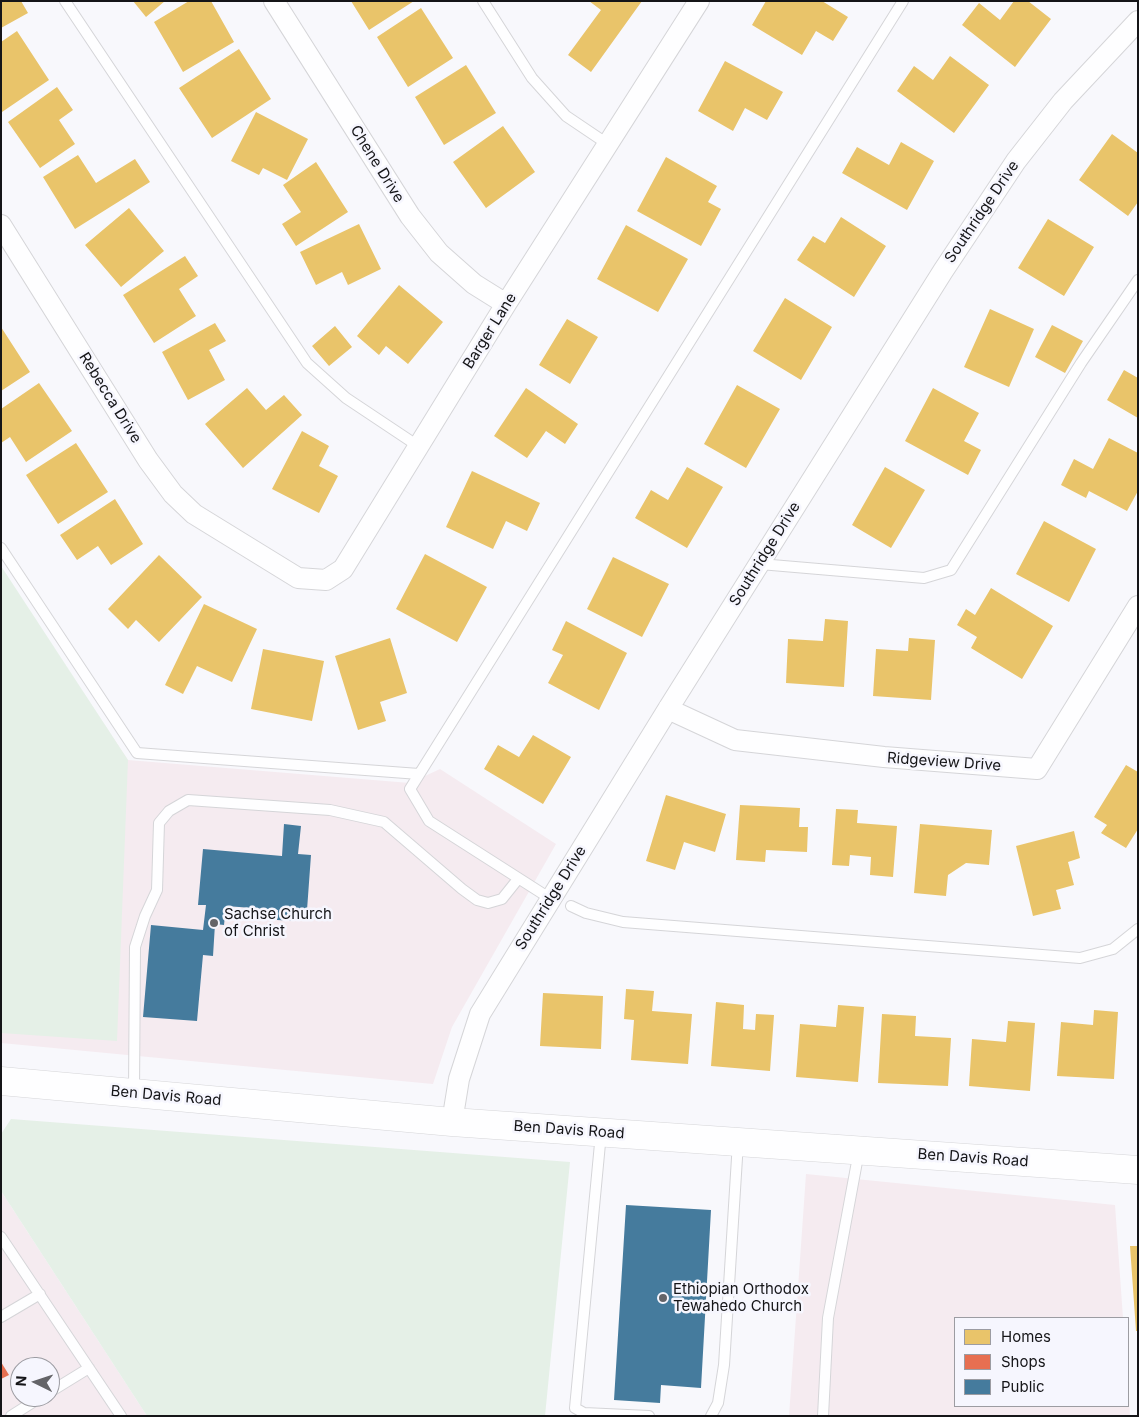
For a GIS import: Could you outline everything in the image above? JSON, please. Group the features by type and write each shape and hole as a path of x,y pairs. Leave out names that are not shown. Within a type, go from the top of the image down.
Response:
{"street":[{"name":"Chene Drive","path":"274,1 410,216 439,253 474,284 506,304"},
{"name":"Barger Lane","path":"244,546 298,578 326,580 343,569 506,304 699,1"},
{"name":"Southridge Drive","path":"452,1122 459,1079 480,1014 668,709 943,271 1016,161 1063,101 1138,21"},
{"name":"Rebecca Drive","path":"1,225 8,252 148,460 174,494 194,514 244,546"},
{"name":"Ridgeview Drive","path":"668,709 736,740 884,757 1037,769 1138,606"},
{"name":"Ben Davis Road","path":"1,1081 452,1122 1138,1170"}],"lane":[{"path":"65,1 307,363 346,398 418,446"},
{"path":"483,1 537,84 566,116 609,145"},
{"path":"551,899 429,821 410,789 903,1"},
{"path":"760,564 924,578 951,570 1081,363 1138,280"},
{"path":"1,548 137,753 419,774"},
{"path":"134,1093 135,947 145,916 157,890 159,823 170,811 188,800 330,810 384,822 462,889 477,900 488,903 502,900 518,878"},
{"path":"571,906 586,913 623,922 1080,958 1113,949 1138,929"},
{"path":"601,1132 575,1408 584,1413 649,1416"},
{"path":"711,1416 718,1403 724,1365 738,1141"},
{"path":"823,1416 828,1318 859,1150"},
{"path":"1,1237 121,1416"},
{"path":"1,1317 40,1294"},
{"path":"60,1386 89,1368"},
{"path":"11,1416 25,1407"}],"shaded area":[{"path":"1,566 128,760 117,1041 1,1033"},
{"path":"1,569 128,760 410,783 440,769 556,844 452,1027 433,1084 1,1043"},
{"path":"11,1119 570,1162 545,1416 147,1416 1,1191 1,1134"},
{"path":"806,1174 1115,1205 1123,1317 954,1317 954,1407 1129,1407 1129,1398 1130,1416 789,1416"},
{"path":"1,1191 147,1416 1,1416"}],"building: Homes":[{"path":"21,1 28,13 1,28 1,2"},
{"path":"133,1 165,1 146,17"},
{"path":"189,1 211,1 234,42 183,72 154,22"},
{"path":"351,1 414,1 369,30"},
{"path":"589,1 642,1 591,72 568,55 601,10"},
{"path":"766,1 822,1 848,17 833,41 816,31 802,55 752,25"},
{"path":"1014,1 1028,1 1051,19 1015,67 962,25 979,3 1000,20"},
{"path":"421,8 453,58 408,87 377,37"},
{"path":"17,31 49,80 2,112 1,42"},
{"path":"239,49 271,99 212,138 179,88"},
{"path":"950,56 989,85 954,133 897,91 914,66 933,80"},
{"path":"725,61 783,92 767,120 745,108 733,131 698,111"},
{"path":"466,65 496,113 444,145 415,97"},
{"path":"57,87 73,110 59,120 75,144 40,168 8,122"},
{"path":"256,112 308,139 287,180 263,168 259,175 231,161"},
{"path":"503,126 535,172 486,208 453,162"},
{"path":"1112,134 1138,153 1138,202 1128,216 1079,180"},
{"path":"901,142 934,161 907,210 842,173 857,147 889,165"},
{"path":"78,155 96,183 135,159 150,182 75,229 43,177"},
{"path":"666,157 717,186 708,202 721,209 701,246 637,211"},
{"path":"316,162 348,212 296,246 282,224 301,212 283,185"},
{"path":"129,208 164,251 121,287 85,245"},
{"path":"841,217 886,246 854,297 797,260 813,236 825,243"},
{"path":"1048,219 1094,247 1064,296 1018,268"},
{"path":"359,224 381,269 348,285 342,272 316,285 300,252"},
{"path":"626,225 688,259 658,312 597,279"},
{"path":"185,256 198,276 179,289 196,316 154,343 123,295"},
{"path":"399,285 443,322 408,364 386,346 379,355 357,336"},
{"path":"785,298 832,327 801,380 753,351"},
{"path":"990,309 1034,329 1009,387 964,367"},
{"path":"567,319 598,337 570,384 539,365"},
{"path":"215,323 226,341 209,350 225,380 188,400 162,352"},
{"path":"1052,325 1083,341 1065,373 1035,357"},
{"path":"335,326 352,347 329,366 312,346"},
{"path":"1,327 30,372 1,391"},
{"path":"1124,370 1138,378 1138,418 1107,400"},
{"path":"39,383 72,431 26,462 10,437 1,443 1,409"},
{"path":"737,385 780,409 746,468 704,444"},
{"path":"247,388 266,410 284,395 302,415 243,468 205,424"},
{"path":"526,388 578,424 565,444 546,431 527,458 494,436"},
{"path":"933,388 979,413 964,441 981,450 968,475 905,441"},
{"path":"302,431 329,446 319,466 338,476 319,513 272,489"},
{"path":"1109,438 1138,453 1138,491 1127,511 1089,491 1086,498 1061,485 1074,459 1093,469"},
{"path":"76,443 108,492 58,524 26,475"},
{"path":"687,467 723,487 687,548 635,518 651,490 668,500"},
{"path":"885,467 925,490 891,548 852,525"},
{"path":"472,471 540,503 527,531 506,521 493,549 446,527"},
{"path":"115,499 143,544 111,565 98,546 77,560 60,535"},
{"path":"1044,521 1096,549 1069,602 1016,574"},
{"path":"425,554 487,587 457,642 396,609"},
{"path":"159,555 202,597 159,642 136,620 128,629 108,609"},
{"path":"613,557 669,584 642,637 587,609"},
{"path":"991,588 1053,626 1022,679 971,648 977,637 957,625 966,609 975,615"},
{"path":"204,604 257,629 232,682 197,666 183,694 165,685"},
{"path":"825,619 848,621 844,687 786,683 788,639 823,641"},
{"path":"566,621 627,653 599,710 548,683 563,655 552,650"},
{"path":"390,638 407,693 380,702 386,721 358,730 335,656"},
{"path":"909,638 935,640 931,700 873,696 876,649 908,651"},
{"path":"263,649 324,661 312,721 251,709"},
{"path":"533,735 571,757 543,804 484,769 498,745 519,757"},
{"path":"1126,765 1138,772 1138,829 1126,848 1101,833 1107,825 1094,817"},
{"path":"666,795 726,814 715,852 684,842 675,870 646,861"},
{"path":"740,805 800,808 799,827 808,827 807,852 766,850 765,862 736,860"},
{"path":"836,809 858,810 857,823 897,826 893,877 870,875 871,857 850,855 849,866 832,865"},
{"path":"920,824 992,830 989,865 966,863 948,875 946,896 914,893"},
{"path":"1074,831 1080,858 1068,862 1074,885 1056,890 1061,909 1033,916 1016,846"},
{"path":"626,989 654,991 652,1011 692,1014 688,1064 631,1060 634,1020 624,1019"},
{"path":"543,993 603,996 601,1049 540,1046"},
{"path":"716,1002 744,1005 743,1029 755,1030 756,1014 774,1015 770,1071 711,1066"},
{"path":"838,1005 864,1007 858,1082 796,1077 800,1024 836,1027"},
{"path":"1094,1010 1118,1012 1114,1079 1057,1076 1061,1022 1093,1025"},
{"path":"882,1014 916,1016 915,1036 951,1038 948,1086 878,1083"},
{"path":"1008,1021 1035,1023 1030,1091 969,1086 972,1039 1006,1042"},
{"path":"1130,1246 1138,1246 1138,1331 1136,1331"}],"building: Shops":[{"path":"1,1362 9,1375 1,1379"}],"building: Public":[{"name":"Sachse Church of Christ","path":"284,824 301,826 298,854 311,855 307,910 297,909 296,921 277,920 278,910 226,906 224,925 215,924 213,956 203,955 197,1021 143,1017 151,925 203,930 206,905 198,905 203,849 282,856"},
{"name":"Ethiopian Orthodox Tewahedo Church","path":"626,1205 711,1210 701,1388 661,1385 660,1403 614,1400"}],"place":[{"name":"Sachse Church of Christ","path":"214,923"},
{"name":"Ethiopian Orthodox Tewahedo Church","path":"663,1298"}]}
